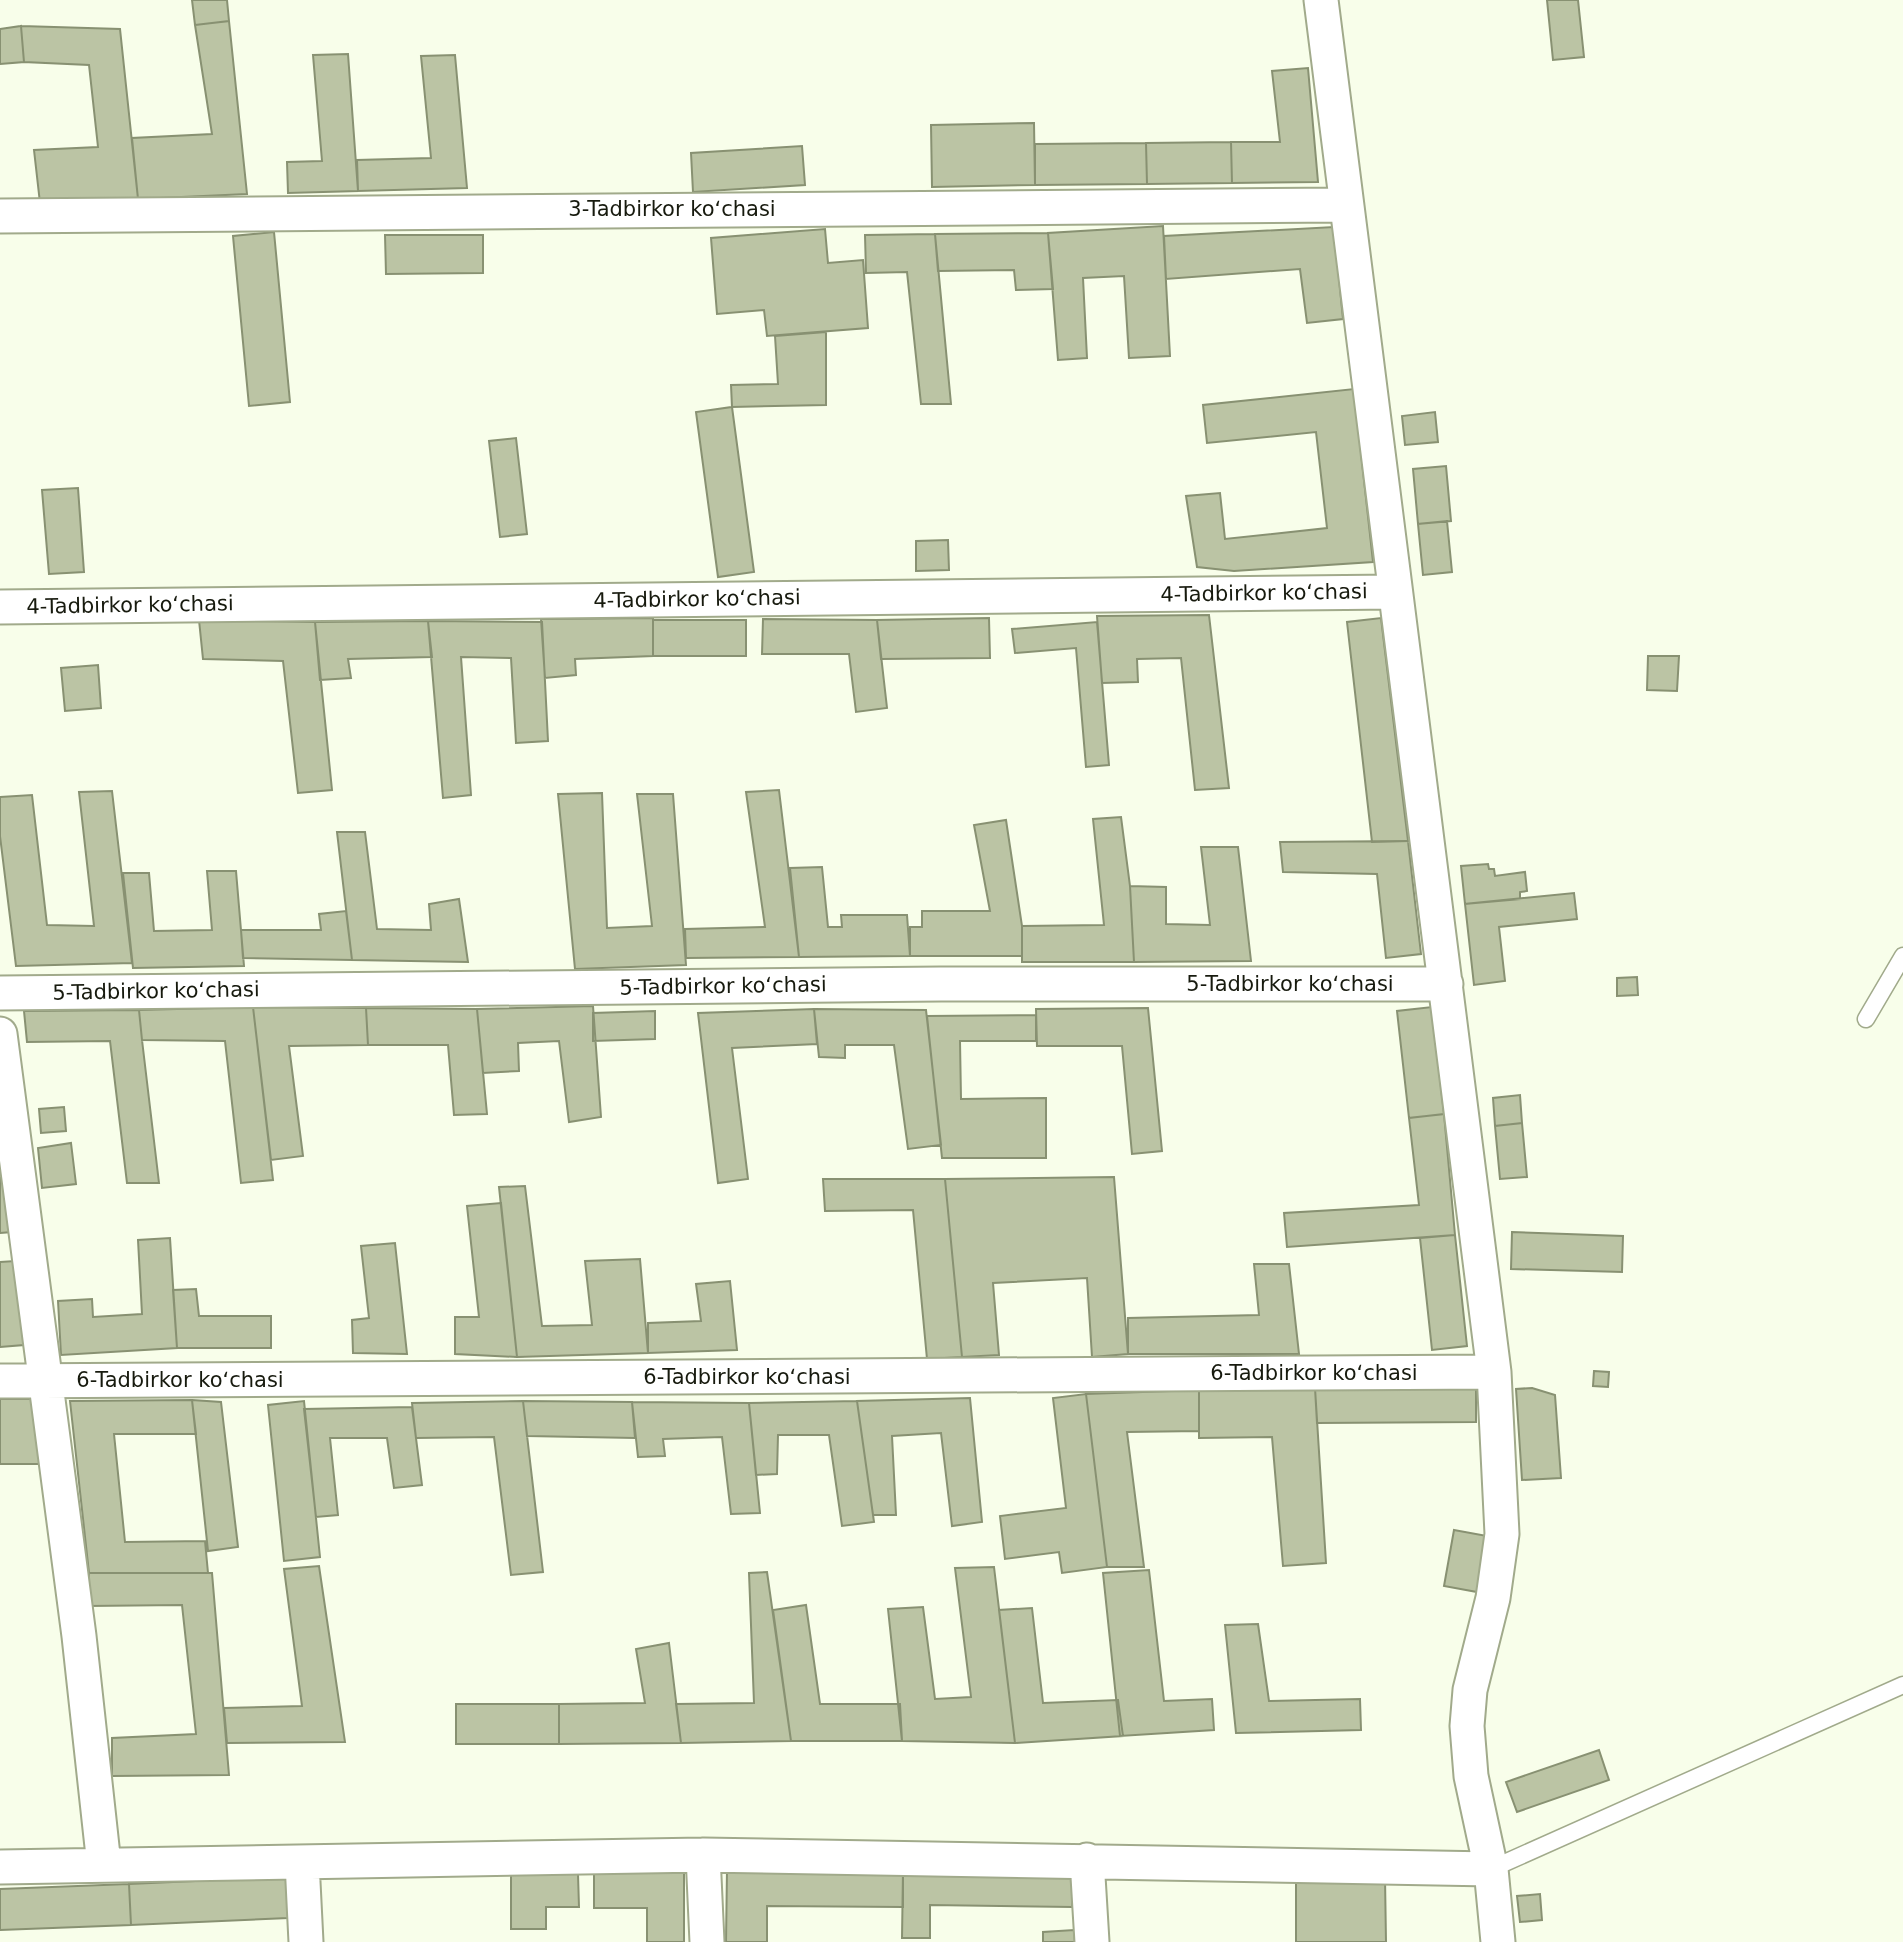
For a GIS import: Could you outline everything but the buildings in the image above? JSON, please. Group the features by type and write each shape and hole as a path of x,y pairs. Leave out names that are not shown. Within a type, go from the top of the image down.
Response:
{"street":[{"path":"1321,0 1494,1372 1502,1534 1493,1598 1470,1690 1466,1726 1471,1776 1492,1869 1499,1942"},
{"name":"3-Tadbirkor koʻchasi","path":"0,216 1345,205"},
{"name":"4-Tadbirkor koʻchasi","path":"0,607 1395,592"},
{"name":"5-Tadbirkor koʻchasi","path":"0,993 927,985 1446,984"},
{"path":"0,1034 46,1381 104,1865"},
{"name":"6-Tadbirkor koʻchasi","path":"0,1381 1494,1372"},
{"path":"0,1867 703,1855 1492,1869"},
{"path":"703,1855 707,1942"},
{"path":"1087,1860 1092,1942"},
{"path":"302,1862 306,1942"}],"lane":[{"path":"1866,1019 1903,956"},
{"path":"1492,1869 1903,1685"}]}
